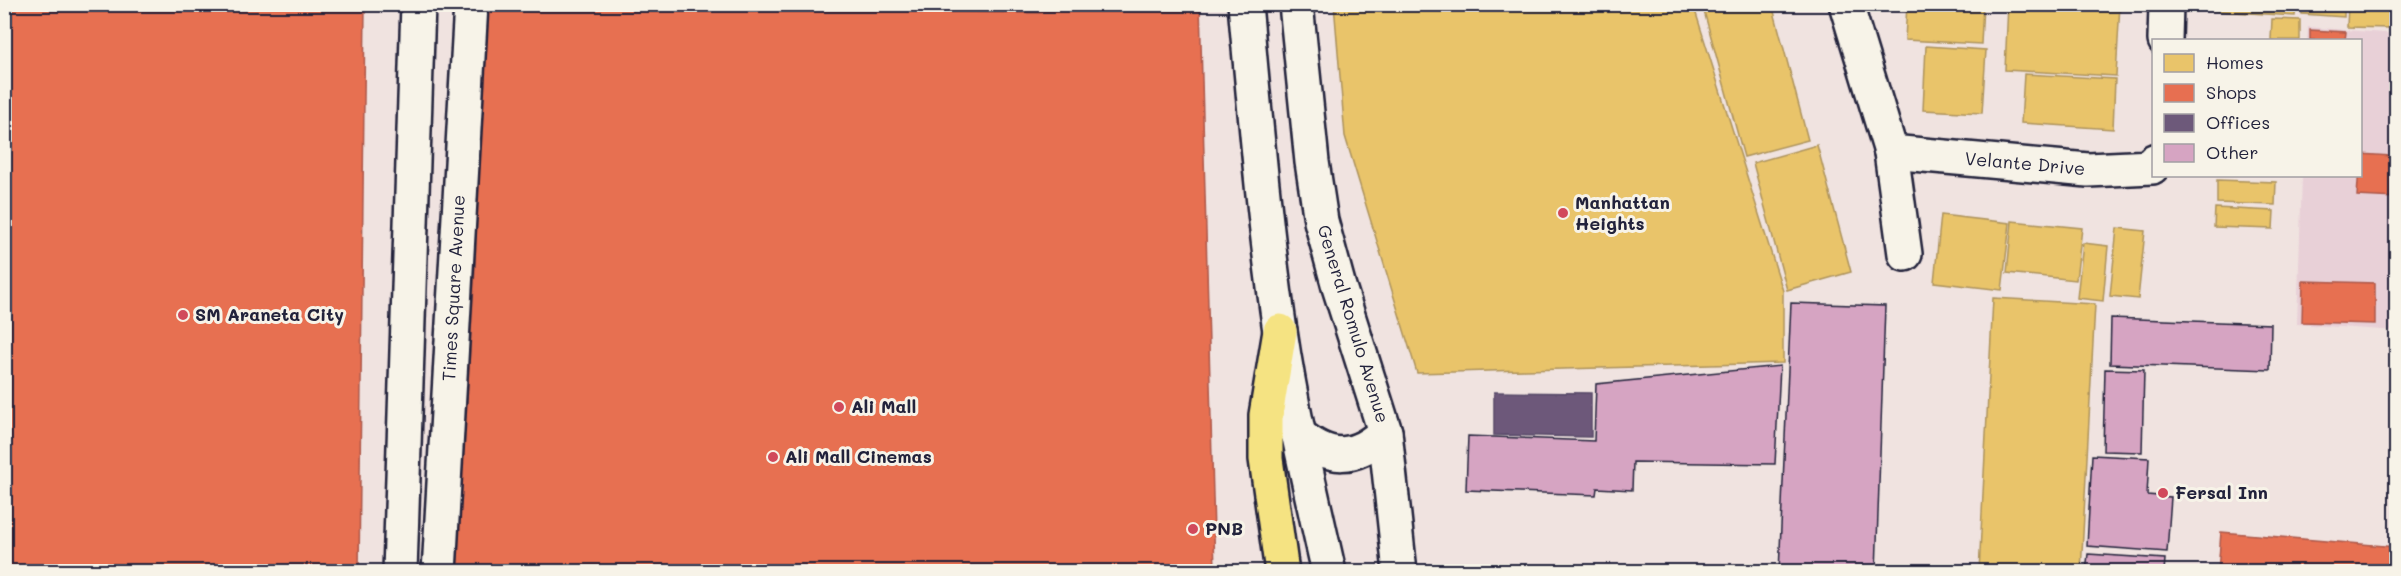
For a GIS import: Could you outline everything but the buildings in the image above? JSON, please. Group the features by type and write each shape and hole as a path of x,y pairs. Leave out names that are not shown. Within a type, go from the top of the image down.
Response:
{"main road":[{"path":"1280,331 1266,415 1266,459 1282,572"}],"street":[{"path":"400,572 418,4"},
{"name":"Times Square Avenue","path":"439,572 471,4"},
{"path":"1245,4 1260,168 1280,331 1298,434 1329,572"},
{"name":"General Romulo Avenue","path":"1296,4 1312,162 1322,221 1339,287 1385,432 1400,572"},
{"path":"1846,4 1891,152 1905,254"},
{"path":"2165,39 2166,4"},
{"name":"Velante Drive","path":"1891,152 2088,170 2152,167"},
{"path":"1298,434 1314,447 1332,454 1352,453 1370,446 1385,432"}],"shaded area":[{"path":"2308,27 2396,34 2396,331 2297,324 2302,177 2362,177 2362,39 2307,39"}],"place":[{"name":"Manhattan Heights","path":"1563,213"},
{"name":"SM Araneta City","path":"183,315"},
{"name":"Ali Mall","path":"839,407"},
{"name":"Ali Mall Cinemas","path":"773,457"},
{"name":"Fersal Inn","path":"2163,493"},
{"name":"PNB","path":"1193,529"}]}
